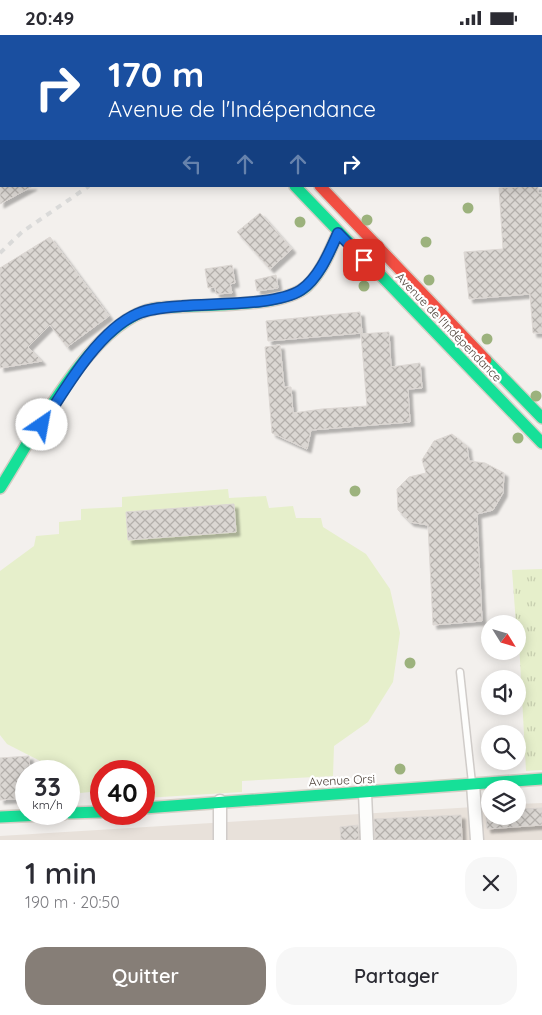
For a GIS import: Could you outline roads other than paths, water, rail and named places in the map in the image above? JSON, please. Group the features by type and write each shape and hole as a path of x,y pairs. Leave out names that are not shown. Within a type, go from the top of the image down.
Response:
{"main road":[{"name":"Avenue de l'Indépendance","path":"296,187 338,233 542,443"},
{"name":"Avenue de l'Indépendance","path":"321,187 542,418"},
{"path":"0,488 81,364 116,327 138,313 166,307 283,299 303,289 315,275 327,257 338,233"},
{"name":"Avenue Orsi","path":"155,807 542,779"},
{"path":"0,817 15,816"}],"street":[{"path":"472,784 477,840"},
{"path":"365,793 367,840"},
{"path":"220,801 220,840"}],"lane":[{"path":"460,672 472,784"}],"railway":[{"path":"0,253 22,232 88,187"}]}
